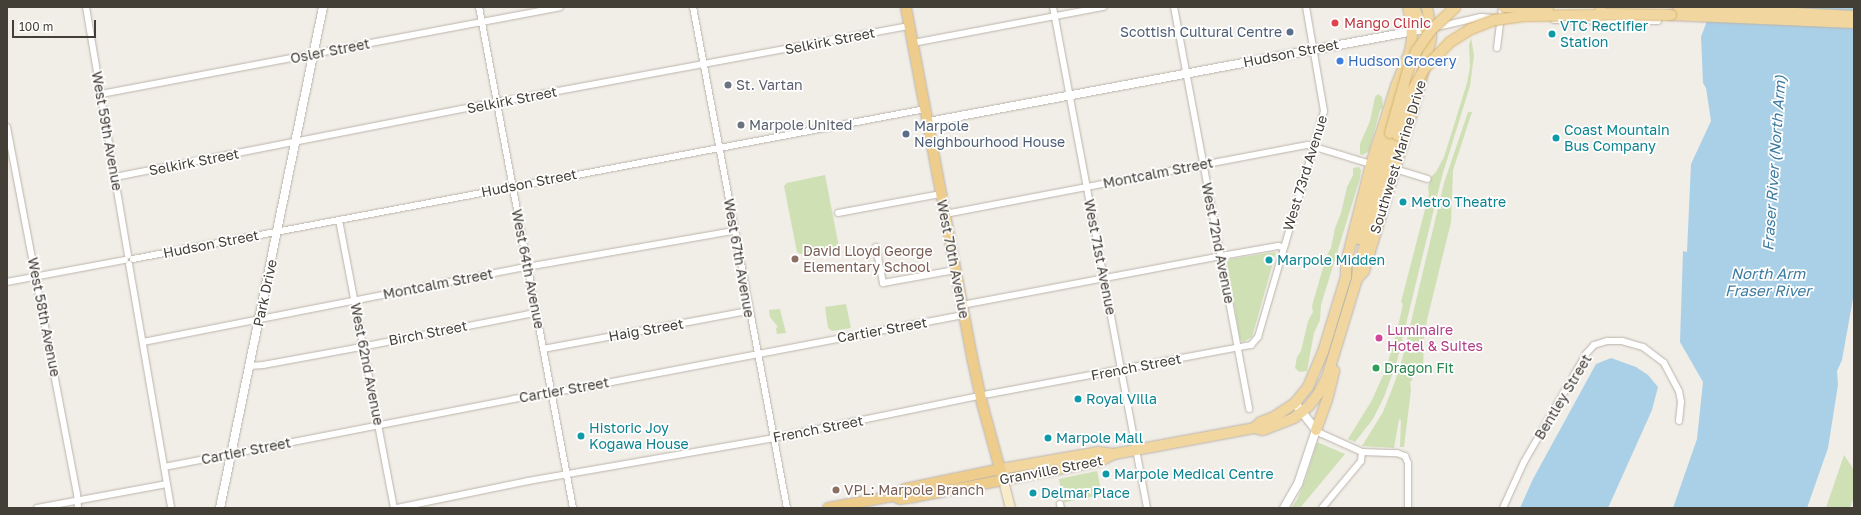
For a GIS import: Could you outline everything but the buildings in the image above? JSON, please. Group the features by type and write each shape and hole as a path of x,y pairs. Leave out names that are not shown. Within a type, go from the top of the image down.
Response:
{"highway":[{"name":"West 70th Avenue","path":"906,7 980,396 1002,475"},
{"name":"Granville Street","path":"828,508 893,496 900,499 908,498 1002,475"}],"main road":[{"name":"Southwest Marine Drive","path":"1295,403 1308,387 1316,370 1346,277 1346,263 1371,164 1396,86 1410,52 1411,19 1408,7"},
{"path":"1413,7 1428,28"},
{"name":"Southwest Marine Drive","path":"1302,412 1318,394 1327,377 1357,279 1364,270 1427,59 1427,7"},
{"path":"1357,279 1360,260 1408,70 1417,50 1434,26 1456,7"},
{"path":"1504,7 1601,11 1606,14"},
{"path":"1678,7 1854,16"},
{"path":"1346,277 1393,134 1412,91 1424,69 1450,42 1471,29 1495,20 1522,16 1606,14 1854,23"},
{"path":"1316,430 1334,373 1332,359"},
{"name":"Granville Street","path":"1254,428 1261,422 1274,417 1295,403"},
{"name":"Granville Street","path":"1002,475 1100,461 1114,454 1254,428 1263,430 1276,426 1302,412"},
{"name":"West 70th Avenue","path":"1002,475 1010,508"}],"street":[{"name":"West 59th Avenue","path":"86,7 171,508"},
{"name":"Park Drive","path":"220,508 323,7"},
{"name":"West 64th Avenue","path":"479,7 573,508"},
{"name":"Osler Street","path":"101,94 560,7"},
{"name":"West 67th Avenue","path":"693,7 787,508"},
{"name":"West 71st Avenue","path":"1052,7 1147,508"},
{"path":"912,42 1104,7"},
{"name":"West 72nd Avenue","path":"1174,7 1249,409"},
{"name":"West 73rd Avenue","path":"1238,348 1251,345 1258,337 1283,247 1314,147 1324,106 1306,7"},
{"path":"1497,48 1504,7"},
{"path":"1576,21 1577,7"},
{"path":"1618,7 1618,20"},
{"name":"Hudson Street","path":"928,122 1481,17 1576,21 1658,21"},
{"name":"Selkirk Street","path":"115,177 496,103 909,26"},
{"path":"1396,86 1418,93"},
{"name":"Hudson Street","path":"7,282 925,109"},
{"name":"West 58th Avenue","path":"7,127 36,277 77,505"},
{"name":"Montcalm Street","path":"945,214 1308,145 1371,164"},
{"path":"1395,169 1427,179"},
{"path":"838,213 941,194"},
{"name":"West 62nd Avenue","path":"339,220 378,425 396,508"},
{"name":"Montcalm Street","path":"143,342 528,267 734,231"},
{"path":"876,246 883,283 955,270"},
{"name":"Cartier Street","path":"164,468 551,392 758,355 1104,278 1220,256 1278,246 1283,247"},
{"name":"Birch Street","path":"250,366 263,365 364,346 529,314 536,311"},
{"name":"Haig Street","path":"543,349 749,311"},
{"name":"Bentley Street","path":"1503,508 1528,455 1586,354 1594,346 1607,341 1622,341 1643,347 1664,363 1679,391 1681,402 1679,421"},
{"name":"French Street","path":"396,508 567,475 774,438 980,396 1238,348"},
{"path":"1295,403 1316,430 1322,434 1362,452 1401,454 1406,457 1408,508"},
{"path":"1284,508 1298,484 1316,430"},
{"path":"1322,508 1361,461 1362,452"},
{"path":"37,508 77,505 167,484"}],"green space":[{"path":"1471,38 1474,55 1470,86 1442,176 1397,361 1384,397 1373,419 1355,442 1348,439 1372,400 1386,369 1399,322 1403,304 1401,302 1429,194 1428,187 1431,177 1436,172 1444,157 1467,83 1470,67 1469,45"},
{"path":"1378,94 1382,97 1383,107 1380,110 1369,151 1363,155 1360,154 1360,144 1370,121 1375,97"},
{"path":"1468,112 1472,112 1453,170 1451,222 1427,320 1424,339 1423,371 1413,370 1412,381 1410,381 1411,390 1404,447 1400,447 1401,420 1399,419 1394,448 1362,446 1383,412 1402,360 1444,183"},
{"path":"1359,167 1361,170 1360,178 1321,305 1320,320 1314,333 1307,371 1299,372 1295,368 1297,357 1301,351 1308,321 1313,312 1312,306 1326,257 1331,248 1335,228 1341,213 1347,187 1353,175 1353,168"},
{"path":"825,175 839,247 800,254 797,252 784,186 787,183"},
{"path":"1276,252 1252,337 1243,342 1240,339 1227,262 1230,259"},
{"path":"846,304 851,328 832,331 828,328 825,307"},
{"path":"780,309 786,333 777,334 776,328 778,327 770,317 769,310"},
{"path":"1317,442 1345,454 1300,508 1291,508 1297,500 1306,478"},
{"path":"1844,455 1854,470 1854,498 1850,508 1826,508"},
{"path":"1097,471 1102,494 1064,503 1059,479"}],"water":[{"name":"North Arm Fraser River","path":"1708,7 1854,7 1854,293 1842,360 1837,371 1838,385 1828,448 1807,508 1673,508 1697,439 1703,382 1680,342 1683,251 1687,252 1691,164 1711,121 1706,88 1703,83 1701,37 1710,13"},
{"path":"1611,358 1636,367 1648,375 1658,387 1652,410 1608,508 1520,508 1533,479 1596,364"}],"place":[{"name":"Mango Clinic","path":"1335,23"},
{"name":"Scottish Cultural Centre","path":"1290,32"},
{"name":"VTC Rectifier Station","path":"1552,34"},
{"name":"Hudson Grocery","path":"1340,61"},
{"name":"St. Vartan","path":"728,85"},
{"name":"Marpole United","path":"741,125"},
{"name":"Marpole Neighbourhood House","path":"906,134"},
{"name":"Coast Mountain Bus Company","path":"1556,138"},
{"name":"Metro Theatre","path":"1403,202"},
{"name":"David Lloyd George Elementary School","path":"795,259"},
{"name":"Marpole Midden","path":"1269,260"},
{"name":"Luminaire Hotel & Suites","path":"1379,338"},
{"name":"Dragon Fit","path":"1376,368"},
{"name":"Royal Villa","path":"1078,399"},
{"name":"Historic Joy Kogawa House","path":"581,436"},
{"name":"Marpole Mall","path":"1048,438"},
{"name":"Marpole Medical Centre","path":"1106,474"},
{"name":"VPL: Marpole Branch","path":"836,490"},
{"name":"Delmar Place","path":"1033,493"}],"water label":[{"name":"Fraser River (North Arm)","path":"1774,163"}]}
